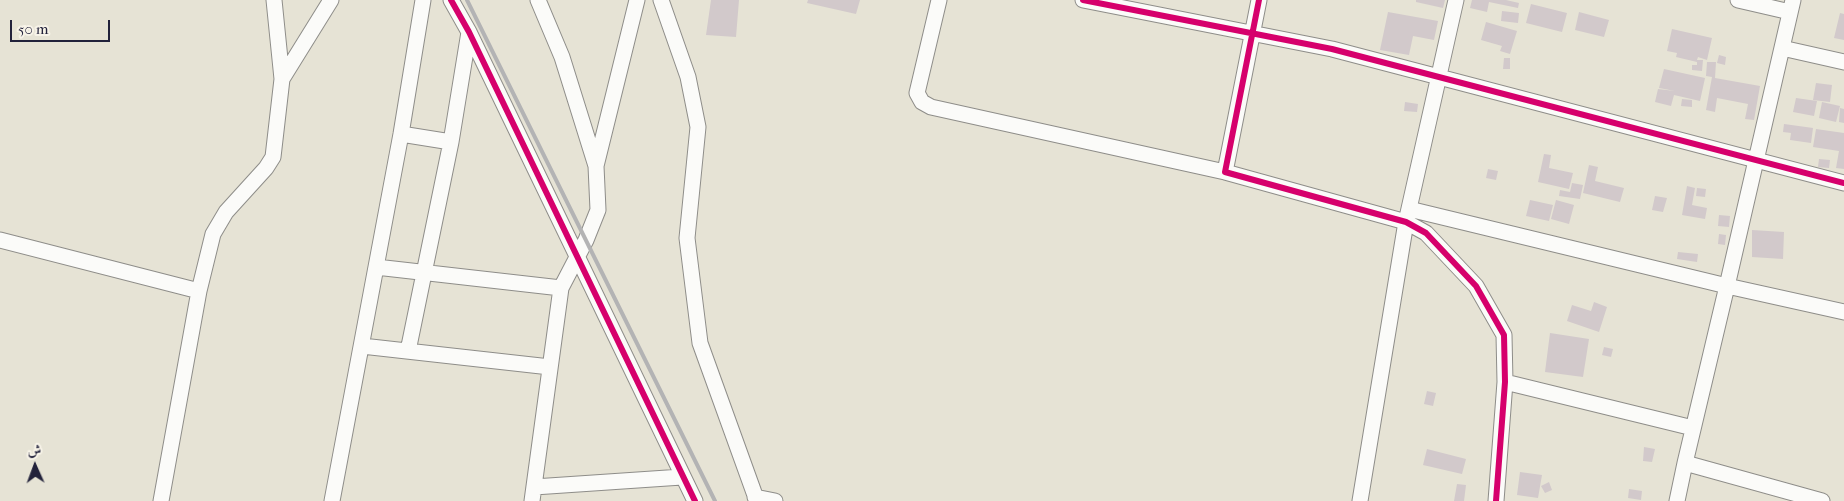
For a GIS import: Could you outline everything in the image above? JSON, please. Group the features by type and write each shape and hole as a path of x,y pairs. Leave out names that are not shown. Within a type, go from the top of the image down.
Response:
{"street":[{"path":"161,501 199,291 213,234 226,212 266,168 273,157 282,79 274,0"},
{"path":"282,79 331,0"},
{"path":"332,501 401,134 422,0"},
{"path":"451,0 469,32 695,501"},
{"path":"538,0 562,57 596,166 598,210 561,288 533,494 682,477"},
{"path":"596,166 637,0"},
{"path":"661,0 688,77 698,127 687,238 700,343 756,499 775,501"},
{"path":"939,0 917,93 922,102 931,108 1225,172 1407,215 1844,312"},
{"path":"1083,0 1252,35 1332,49 1754,161 1844,183"},
{"path":"1225,172 1259,0"},
{"path":"1360,501 1407,215 1456,0"},
{"path":"1676,501 1727,286 1754,161 1792,6 1738,0"},
{"path":"408,351 451,142 469,32"},
{"path":"1782,48 1844,62"},
{"path":"401,134 451,142"},
{"path":"1407,215 1476,286 1504,335 1505,382 1496,501"},
{"path":"0,240 199,291"},
{"path":"376,267 424,274 561,288"},
{"path":"362,346 550,367"},
{"path":"1505,382 1693,428"},
{"path":"1685,463 1822,501"}],"building":[{"path":"711,0 739,0 736,37 706,35"},
{"path":"808,0 860,0 856,14 807,3"},
{"path":"1416,0 1445,0 1443,8 1416,2"},
{"path":"1472,0 1506,0 1519,3 1518,8 1489,2 1487,12 1470,8"},
{"path":"1531,4 1567,13 1562,32 1526,23"},
{"path":"1502,11 1519,13 1518,23 1501,21"},
{"path":"1388,12 1438,21 1434,40 1413,36 1409,55 1380,50"},
{"path":"1579,12 1609,20 1604,37 1575,30"},
{"path":"1840,13 1844,14 1844,40 1834,38"},
{"path":"1486,22 1517,31 1510,54 1500,51 1502,46 1481,40"},
{"path":"1672,29 1712,38 1707,60 1698,57 1697,60 1703,60 1702,71 1692,70 1692,65 1697,65 1697,62 1676,57 1677,53 1667,51"},
{"path":"1719,55 1726,57 1725,65 1717,63"},
{"path":"1504,58 1510,58 1510,69 1503,69"},
{"path":"1707,62 1716,62 1715,78 1760,86 1754,120 1745,119 1748,104 1717,98 1715,112 1706,110 1712,77 1706,76"},
{"path":"1664,69 1705,78 1700,101 1674,95 1671,106 1655,102 1658,89 1675,91 1659,88"},
{"path":"1816,83 1832,85 1830,102 1813,100"},
{"path":"1796,98 1817,101 1814,116 1793,112"},
{"path":"1682,99 1692,100 1692,107 1681,106"},
{"path":"1405,102 1418,104 1417,112 1404,111"},
{"path":"1822,102 1840,106 1836,122 1819,118"},
{"path":"1840,108 1844,109 1844,123 1839,122"},
{"path":"1784,124 1813,128 1811,143 1790,140 1791,133 1783,132"},
{"path":"1816,129 1844,133 1844,169 1836,168 1839,151 1813,147"},
{"path":"1544,154 1551,155 1549,168 1573,173 1569,189 1538,182"},
{"path":"1819,159 1830,160 1829,168 1818,167"},
{"path":"1589,165 1598,167 1595,181 1624,188 1620,202 1583,193"},
{"path":"1488,169 1498,171 1496,180 1486,178"},
{"path":"1572,183 1583,185 1580,199 1559,196 1560,190 1570,192"},
{"path":"1687,186 1695,188 1692,205 1707,208 1705,219 1682,215"},
{"path":"1697,188 1706,189 1705,197 1696,196"},
{"path":"1655,196 1667,198 1663,212 1652,210"},
{"path":"1530,200 1553,205 1549,221 1526,216"},
{"path":"1556,200 1574,205 1569,224 1551,219"},
{"path":"1719,215 1730,216 1729,227 1718,226"},
{"path":"1752,230 1784,232 1783,259 1752,257"},
{"path":"1719,234 1726,235 1725,245 1718,244"},
{"path":"1678,252 1698,254 1697,262 1677,259"},
{"path":"1594,302 1607,307 1599,332 1567,321 1572,305 1591,311"},
{"path":"1550,333 1589,339 1583,377 1545,372"},
{"path":"1604,347 1613,349 1611,357 1602,355"},
{"path":"1427,391 1436,393 1433,406 1424,404"},
{"path":"1644,447 1655,449 1652,462 1643,461"},
{"path":"1427,449 1466,459 1462,474 1423,465"},
{"path":"1520,472 1542,475 1538,498 1517,495"},
{"path":"1549,482 1552,490 1545,493 1541,486"},
{"path":"1457,484 1466,485 1464,501 1454,501"},
{"path":"1629,489 1642,491 1641,500 1628,498"}],"railway":[{"path":"467,0 715,501"}],"cycle path":[{"path":"451,0 469,32 695,501"},
{"path":"1083,0 1332,49 1844,183"},
{"path":"1259,0 1225,172 1406,222 1426,233 1476,286 1504,335 1505,382 1496,501"}]}
